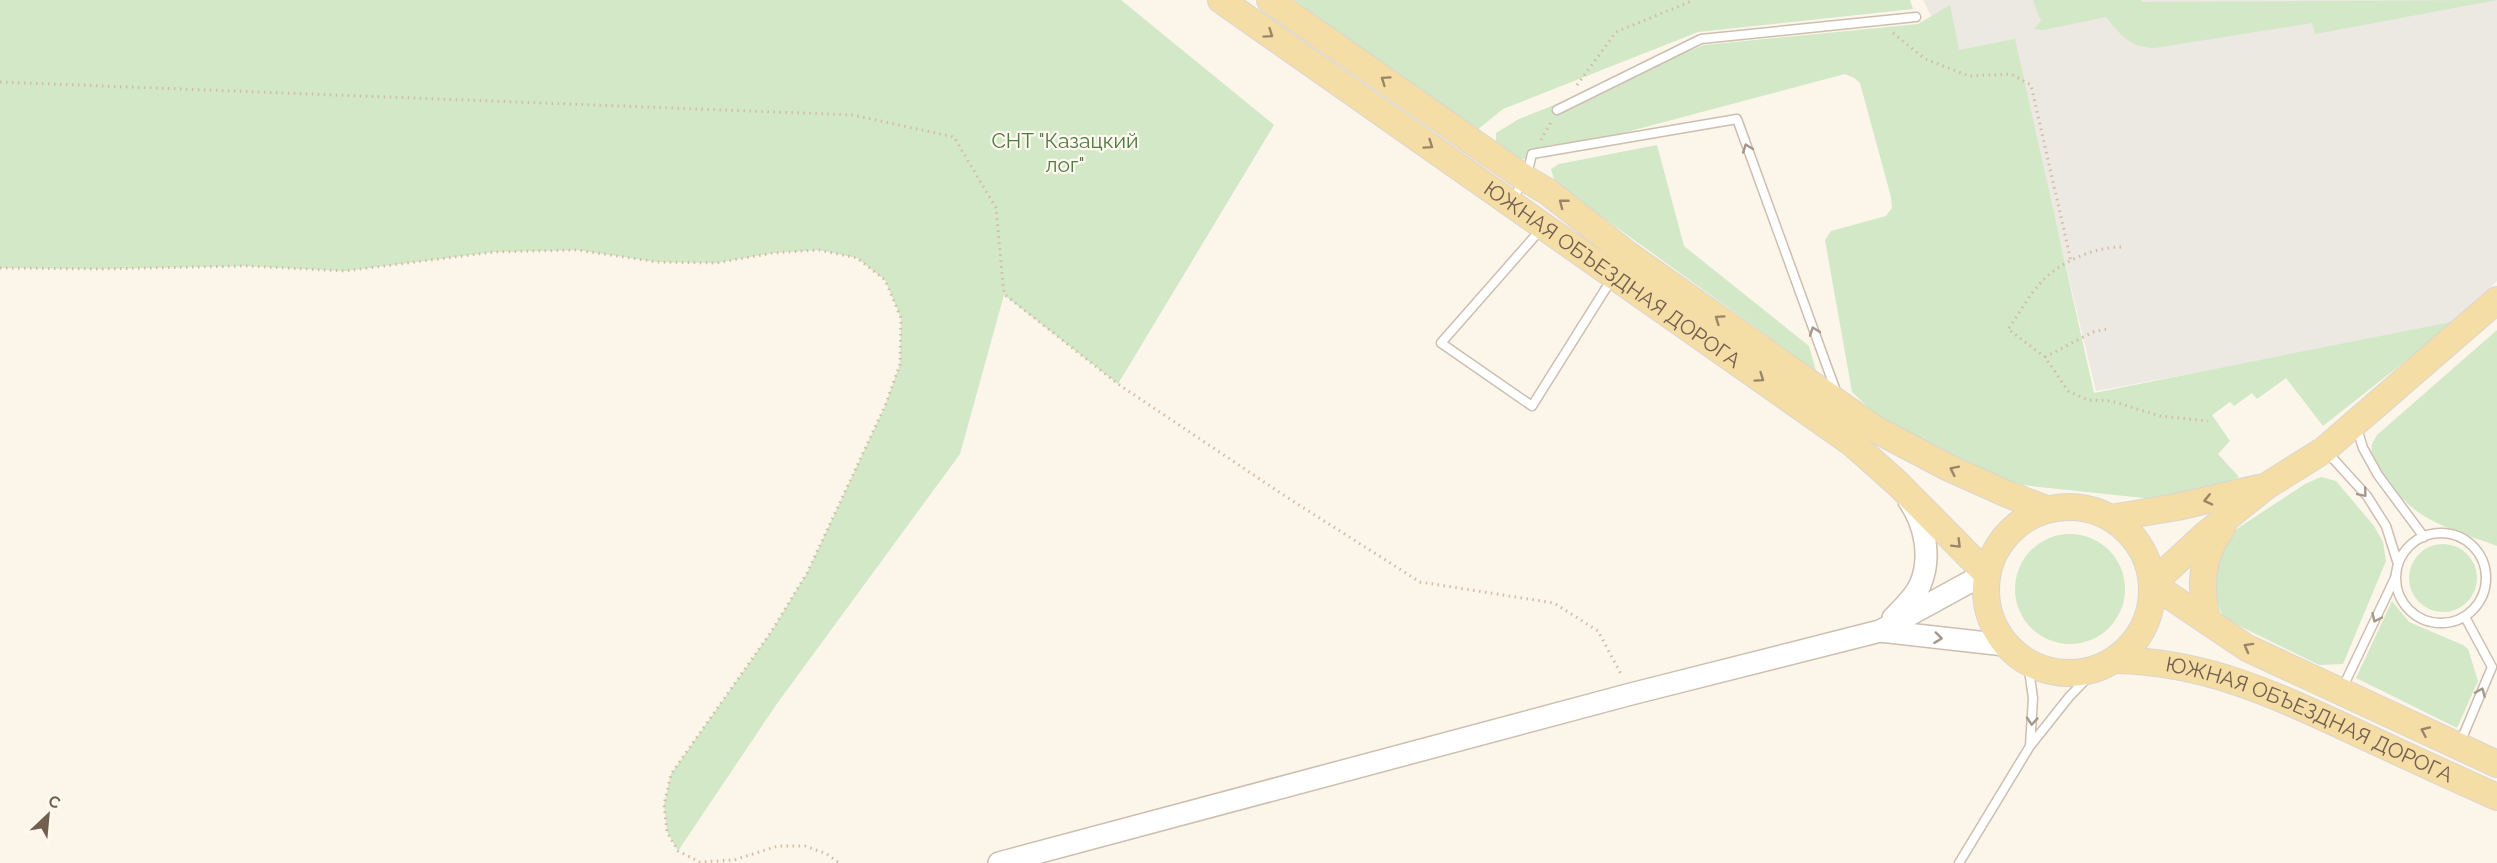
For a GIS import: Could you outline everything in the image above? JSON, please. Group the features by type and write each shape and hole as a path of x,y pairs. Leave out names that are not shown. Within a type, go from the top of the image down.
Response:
{"main road":[{"name":"ЮЖНАЯ ОБЪЕЗДНАЯ ДОРОГА","path":"1221,0 1545,225 1852,443 1897,483 1986,573"},
{"name":"ЮЖНАЯ ОБЪЕЗДНАЯ ДОРОГА","path":"1270,0 1526,179 1548,192 1627,254 1875,429 1949,468 2046,509"},
{"path":"2152,584 2205,535 2265,487 2324,450 2497,300"},
{"path":"2111,518 2177,507 2265,487"},
{"path":"2207,621 2201,593 2210,551 2219,532 2233,514 2265,487"},
{"path":"2068,506 2091,509 2111,518 2132,535 2142,550 2152,584 2150,613 2137,639 2105,665 2061,674 2028,663 2005,645 1992,623 1985,599 1986,573 1994,552 2007,533 2025,518 2046,509 2068,506"},
{"name":"ЮЖНАЯ ОБЪЕЗДНАЯ ДОРОГА","path":"2152,584 2247,648 2497,764"},
{"name":"ЮЖНАЯ ОБЪЕЗДНАЯ ДОРОГА","path":"2105,665 2148,660 2202,670 2256,687 2497,797"}],"street":[{"path":"1880,630 1906,605 1920,585 1926,560 1924,534 1919,515 1897,483"},
{"path":"999,863 1880,630 1986,573"},
{"path":"1880,630 2005,645"}],"lane":[{"path":"1557,110 1701,39 1916,17"},
{"path":"1510,202 1526,179 1532,154 1737,119 1841,406"},
{"path":"1545,225 1441,343 1532,406 1614,276"},
{"path":"2355,423 2363,448 2378,475 2424,537"},
{"path":"2324,450 2367,496 2386,526 2398,564 2397,586 2405,606 2423,620 2444,624 2465,617 2481,601 2487,580 2482,558 2467,541 2446,533 2424,537 2408,548 2398,564 2395,578 2341,693"},
{"path":"2458,746 2492,667 2465,617"},
{"path":"2028,663 2033,698 2030,746"},
{"path":"1959,863 2030,746 2068,697 2105,665"}],"path":[{"path":"1532,154 1557,110 1616,32 1694,0"},
{"path":"1877,21 1925,59 1969,76 2011,74 2031,85 2071,261"},
{"path":"0,82 853,115 954,136 996,208 1004,294 1118,384 1285,496 1420,582 1554,603 1598,631 1631,694"},
{"path":"2121,246 2107,247 2071,261 2044,279 2008,329 2044,357 2068,391 2088,400 2111,401 2160,416 2208,421"},
{"path":"0,268 99,269 246,266 345,271 494,252 577,250 657,262 716,263 773,253 819,250 857,258 885,280 901,318 900,364 885,406 807,573 771,632 671,774 664,805 667,832 678,851 699,862 734,860 778,846 806,846 839,863"},
{"path":"2044,357 2093,332 2107,329"}],"shaded area":[{"path":"1923,0 2497,0 2497,281 2446,327 2096,391 2014,50 1953,58"}],"green space":[{"name":"СНТ \"Казацкий лог\"","path":"0,0 1121,0 1274,125 1118,384 1004,295 960,454 776,705 678,851 667,832 664,805 671,774 771,632 807,573 885,406 900,364 901,318 885,280 857,258 819,250 773,253 716,263 657,262 577,250 494,252 345,271 246,266 99,269 0,268"},
{"path":"1295,0 1910,0 1913,9 1698,32 1503,109 1471,135"},
{"path":"2033,0 2141,0 2142,2 2497,0 2315,34 2312,23 2155,48 2138,45 2126,39 2106,17 2043,30 2034,29 2041,21"},
{"path":"1950,5 1959,50 2015,39 2094,393 2456,321 2323,426 2286,378 2257,399 2252,393 2234,406 2230,402 2212,415 2230,441 2218,454 2239,477 2216,488 2153,499 2012,484 1948,454 1876,415 1852,392 1825,240 1831,231 1886,216 1892,208 1860,83 1854,78 1845,74 1514,162 1496,143 1496,133 1519,119 1704,45 1918,24"},
{"path":"1657,145 1684,246 1809,346 1816,371 1555,183 1551,169 1559,164"},
{"path":"2497,330 2497,546 2446,527 2411,507 2386,478 2371,454 2372,444 2377,435"},
{"path":"2321,477 2336,481 2374,526 2383,542 2386,561 2343,664 2319,665 2223,618 2209,581 2214,553 2235,530 2305,484"},
{"path":"2070,534 2091,539 2109,550 2120,568 2125,589 2120,610 2109,628 2091,639 2070,644 2049,639 2031,628 2020,610 2015,589 2020,568 2031,550 2049,539"},
{"path":"2450,544 2462,550 2471,559 2477,571 2475,591 2467,602 2450,612 2436,612 2419,602 2411,591 2409,571 2419,554 2430,546"},
{"path":"2392,601 2409,622 2468,649 2478,681 2457,728 2356,678"}]}
